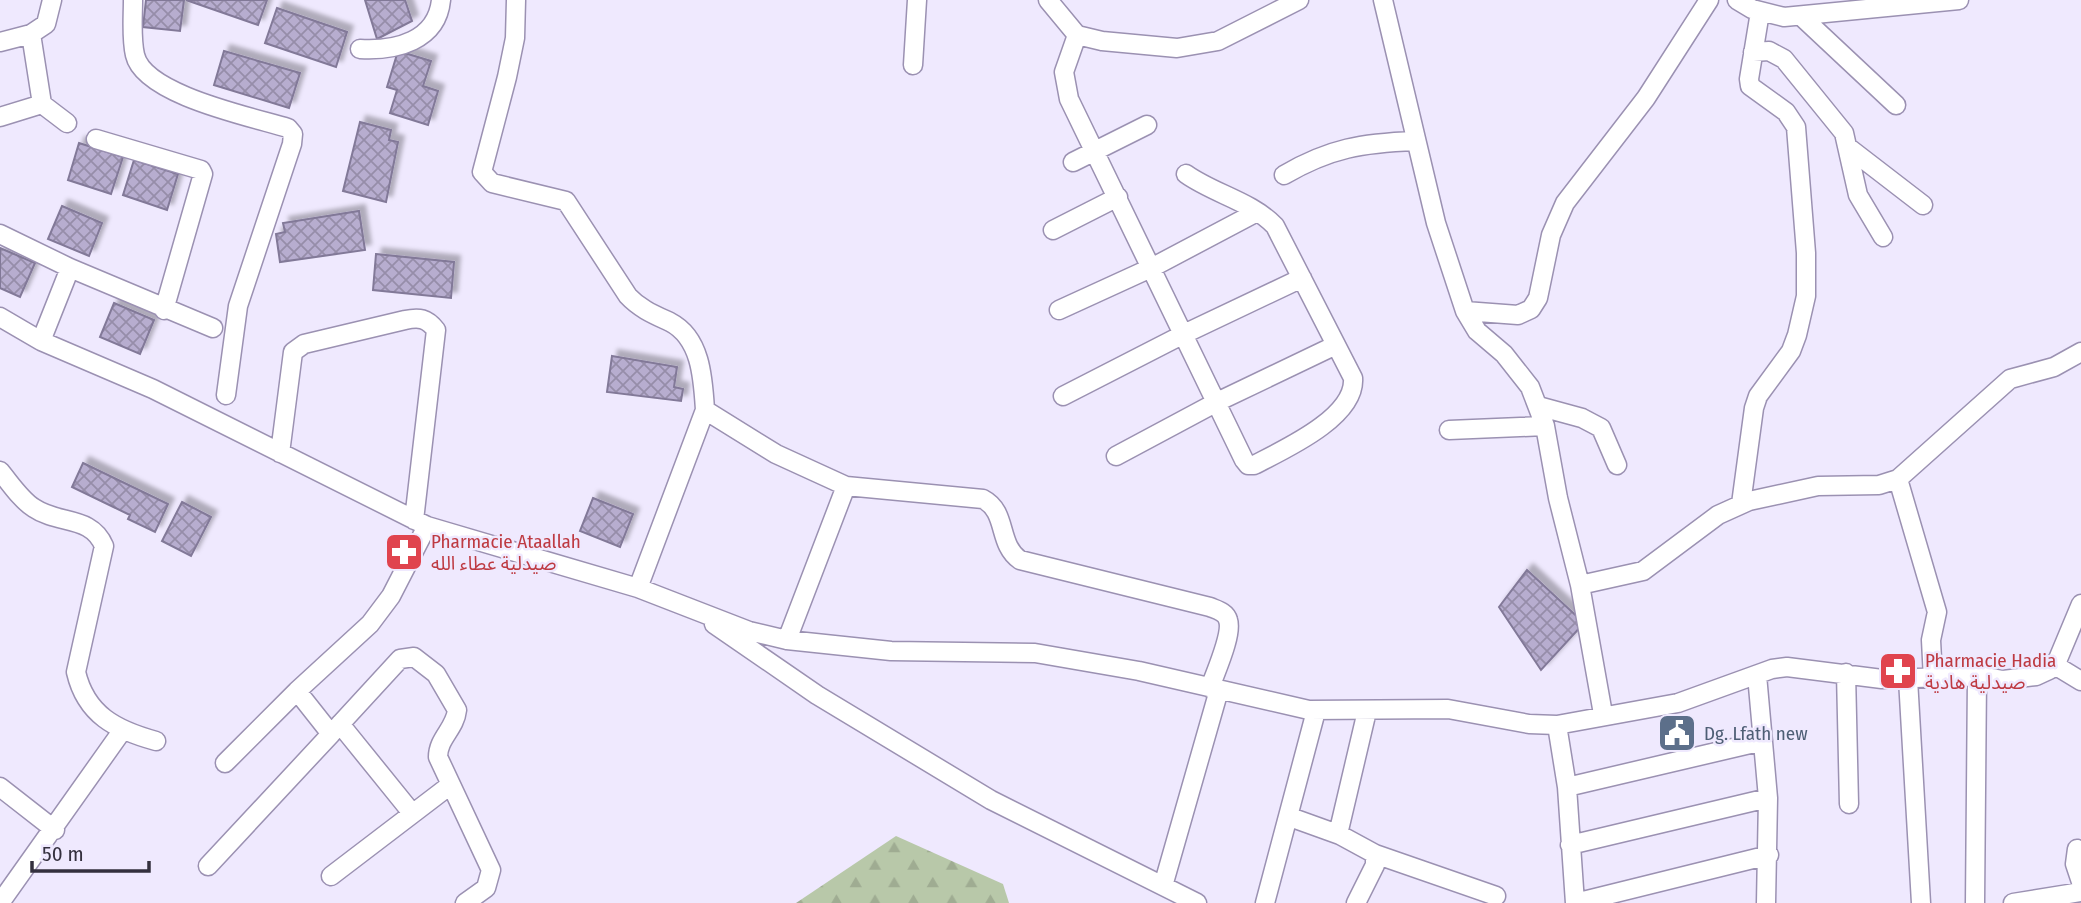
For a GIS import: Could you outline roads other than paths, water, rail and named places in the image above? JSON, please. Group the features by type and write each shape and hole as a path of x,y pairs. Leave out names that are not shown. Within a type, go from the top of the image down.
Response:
{"street":[{"path":"0,42 31,34 46,24 52,0"},
{"path":"133,0 135,57 155,83 195,99 288,128 293,134 238,306 226,395"},
{"path":"516,0 514,38 507,77 484,156 482,172 492,183 566,201 628,296 642,308 684,332 691,341 703,379 705,410 638,588"},
{"path":"913,65 917,0"},
{"path":"1048,0 1077,35 1102,41 1158,47 1196,46 1218,41 1299,0"},
{"path":"1383,0 1436,223 1465,311 1477,331 1504,354 1524,380 1545,426 1558,498 1580,585 1603,714"},
{"path":"1465,311 1518,315 1531,310 1538,298 1551,235 1565,203 1646,98 1709,0"},
{"path":"1737,0 1760,12 1784,17 1959,0"},
{"path":"360,49 387,50 411,42 424,34 436,4"},
{"path":"1741,504 1754,408 1758,396 1791,351 1806,296 1802,189 1796,127 1786,112 1750,86 1760,12"},
{"path":"1801,16 1896,105"},
{"path":"31,34 42,104 67,123"},
{"path":"1077,35 1064,72 1069,99 1153,267 1244,460 1248,465 1254,465 1337,415 1348,403 1354,389 1353,378 1275,226 1257,212 1207,189 1186,174"},
{"path":"1753,52 1769,51 1784,58 1844,134 1858,195 1883,237"},
{"path":"0,117 42,104"},
{"path":"1073,162 1147,125"},
{"path":"96,139 201,170 203,174 164,310"},
{"path":"1284,175 1348,146 1415,141"},
{"path":"1849,148 1923,205"},
{"path":"1053,230 1118,197"},
{"path":"1059,310 1153,267 1257,212"},
{"path":"0,234 164,310 213,328"},
{"path":"41,341 70,268"},
{"path":"1063,396 1302,278"},
{"path":"0,317 41,341 153,389 420,523 638,588 749,631 787,640 891,651 1035,653 1098,663 1271,704 1316,711 1448,709 1512,723 1557,724 1678,703 1787,667 1908,679 2022,679 2036,676 2053,664 2079,617"},
{"path":"225,763 297,691 370,624 391,596 420,523 436,330 430,322 421,318 405,320 304,344 293,352 280,453"},
{"path":"1116,456 1217,402 1336,345"},
{"path":"1580,585 1643,571 1718,515 1741,504 1772,494 1818,486 1880,485 1898,479 2010,379 2054,367 2081,352"},
{"path":"1538,406 1582,418 1601,428 1617,465"},
{"path":"705,410 776,454 846,486 982,499 997,511 1009,550 1020,559 1210,607 1224,614 1228,620 1227,637 1163,886"},
{"path":"1449,430 1545,426"},
{"path":"0,471 31,507 41,513 90,526 99,535 104,547 76,672 80,688 97,714 122,732 156,741"},
{"path":"1898,479 1937,612 1931,640 1933,679"},
{"path":"787,640 846,486"},
{"path":"694,610 817,695 991,800 1197,903"},
{"path":"208,866 400,659 414,657 436,674 457,710 454,726 438,751 449,786 491,870 486,888 465,903"},
{"path":"2053,664 2081,681"},
{"path":"1846,673 1849,804"},
{"path":"1757,675 1768,798 1766,903"},
{"path":"1975,903 1977,677"},
{"path":"1908,679 1922,903"},
{"path":"297,691 336,729 412,813"},
{"path":"1265,903 1316,711"},
{"path":"1340,835 1367,712"},
{"path":"1557,724 1567,787 1575,903 1769,855"},
{"path":"0,903 55,830 122,732"},
{"path":"1567,787 1763,741"},
{"path":"331,876 449,786"},
{"path":"0,787 55,830"},
{"path":"1570,845 1768,798"},
{"path":"1290,817 1340,835 1375,854 1496,896"},
{"path":"2077,849 2075,864 2081,882"},
{"path":"1356,903 1372,871 1375,854"},
{"path":"2013,903 2081,892"}],"place":[{"name":"Pharmacie Ataallah صيدلية عطاء الله","path":"404,552"},
{"name":"Pharmacie Hadia صيدلية هادية","path":"1898,671"},
{"name":"Dg. Lfath new","path":"1677,733"}]}
